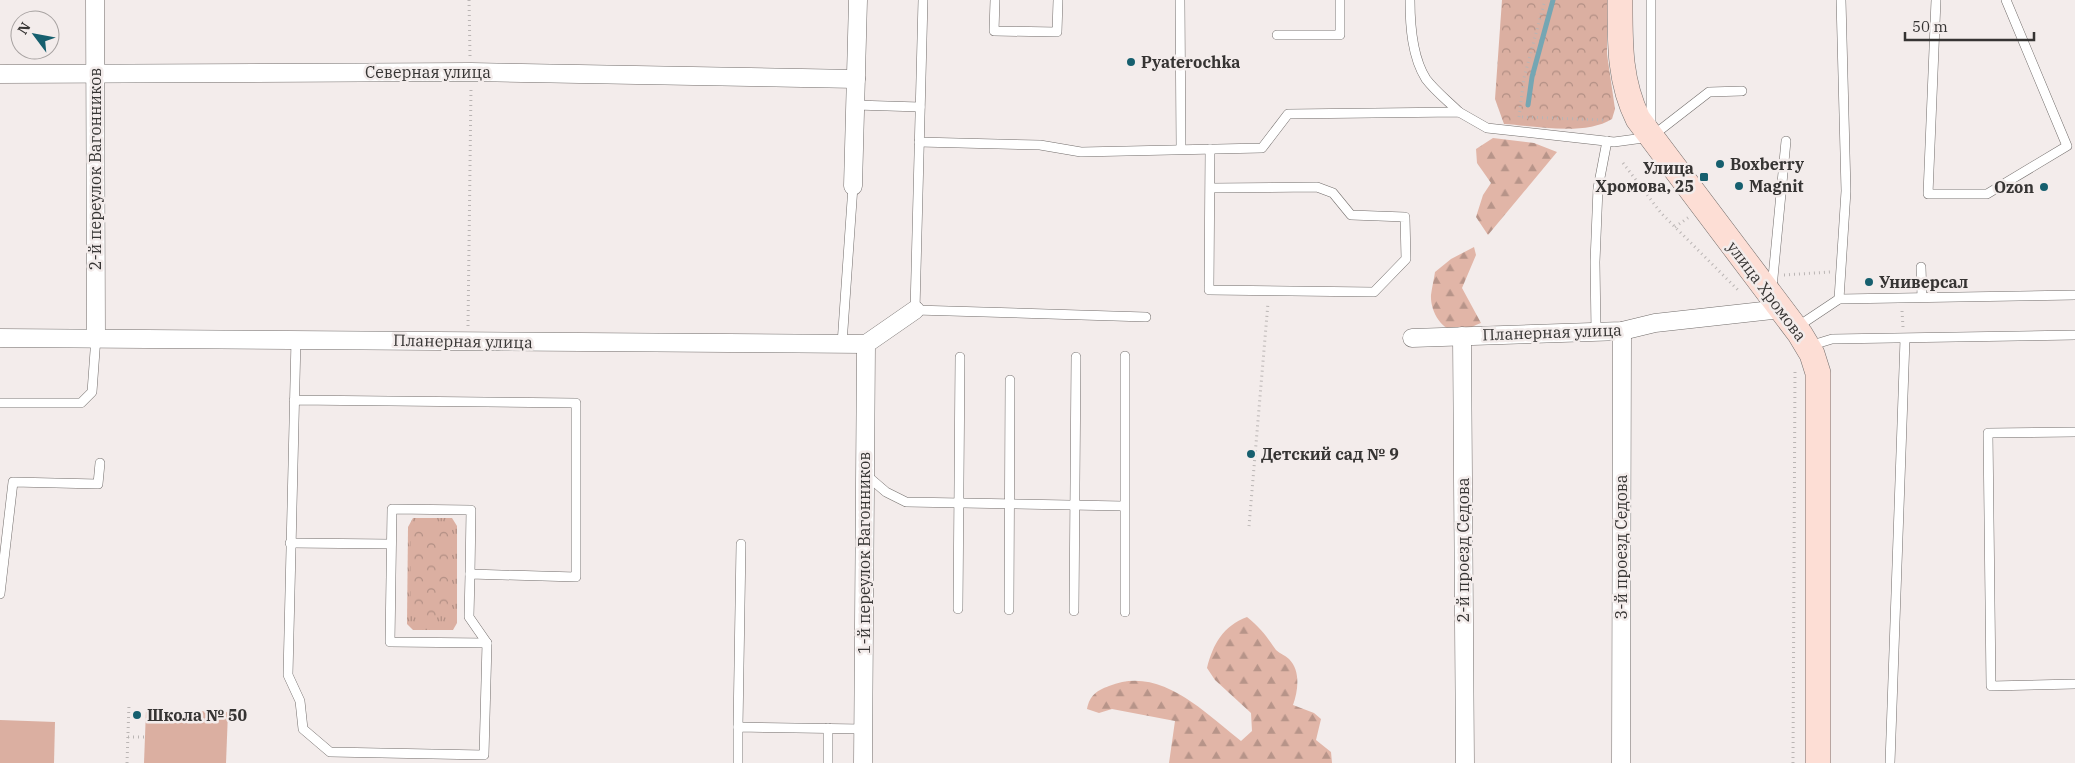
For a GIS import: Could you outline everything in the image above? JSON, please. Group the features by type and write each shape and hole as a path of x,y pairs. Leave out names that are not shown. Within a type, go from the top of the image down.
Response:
{"main road":[{"name":"улица Хромова","path":"1620,0 1620,58 1623,77 1632,107 1651,138 1818,373 1818,763"}],"street":[{"name":"2-й переулок Вагонников","path":"95,0 96,337"},
{"path":"853,186 858,0"},
{"name":"Северная улица","path":"0,74 471,72 856,78"},
{"path":"866,344 915,310"},
{"name":"Планерная улица","path":"1412,338 1622,331 1655,323 1785,326"},
{"name":"3-й проезд Седова","path":"1621,763 1622,331"},
{"name":"2-й проезд Седова","path":"1462,336 1465,763"},
{"name":"Планерная улица","path":"0,338 96,337 468,342 866,344"},
{"name":"1-й переулок Вагонников","path":"863,763 866,344"}],"lane":[{"path":"923,0 915,310 1146,316"},
{"path":"995,0 994,31 1057,32 1058,0"},
{"path":"1180,0 1181,150"},
{"path":"1277,35 1340,35 1340,0"},
{"path":"1410,0 1413,44 1419,66 1427,80 1459,112 1487,128 1607,141 1651,138 1709,92 1742,91"},
{"path":"1651,0 1651,138"},
{"path":"1839,298 1846,190 1841,0"},
{"path":"1936,0 1928,194 1987,194 2066,146 2006,0"},
{"path":"855,105 920,107"},
{"path":"919,142 1040,145 1081,152 1262,148 1288,114 1459,112"},
{"path":"1596,332 1595,262 1598,188 1607,141"},
{"path":"1785,326 1786,141"},
{"path":"1210,149 1210,188 1210,290 1374,292 1406,259 1405,217 1351,215 1333,193 1317,187 1210,188"},
{"path":"842,344 853,186"},
{"path":"1921,267 1922,297"},
{"path":"1785,326 1839,298 2075,295"},
{"path":"1785,326 1832,339 2075,335"},
{"path":"0,403 81,403 92,392 96,337"},
{"path":"1890,763 1905,339"},
{"path":"296,340 288,675 300,701 303,729 330,752 484,755 487,643 469,617 471,510 392,509 390,642 487,643"},
{"path":"1125,356 1125,612"},
{"path":"958,609 960,357"},
{"path":"1074,611 1076,357"},
{"path":"1009,610 1010,380"},
{"path":"294,400 576,403 576,577 470,574"},
{"path":"2075,432 1988,433 1991,686 2075,684"},
{"path":"0,594 13,482 98,484 100,463"},
{"path":"865,474 886,492 906,502 1124,506"},
{"path":"290,543 391,544"},
{"path":"738,763 741,544"},
{"path":"738,727 863,729"},
{"path":"828,728 828,763"}],"path":[{"path":"468,342 471,72 469,0"},
{"path":"1519,117 1524,78 1545,0"},
{"path":"1511,117 1605,120"},
{"path":"1623,163 1643,191 1674,227 1785,326 1793,763"},
{"path":"1674,227 1694,214"},
{"path":"1249,526 1269,291"},
{"path":"1900,298 1905,339"},
{"path":"127,763 129,704"},
{"path":"128,737 145,737"}],"green space":[{"path":"1502,0 1607,0 1607,54 1615,109 1612,119 1601,124 1574,129 1504,124 1495,99"},
{"path":"1493,138 1534,143 1557,152 1488,235 1476,217 1483,195 1491,183 1477,163 1476,149"},
{"path":"1474,247 1476,255 1462,288 1481,323 1463,331 1456,331 1444,326 1435,315 1431,295 1435,272 1451,259"},
{"path":"413,518 452,518 457,526 457,623 453,630 413,630 407,624 408,527"},
{"path":"411,528 452,528 451,616 411,616"},
{"path":"1247,617 1260,628 1276,650 1293,664 1297,681 1293,705 1314,713 1321,719 1316,740 1331,752 1332,763 1169,763 1175,721 1112,709 1099,713 1087,709 1092,697 1104,688 1128,681 1146,682 1180,695 1212,717 1241,741 1252,731 1251,713 1215,680 1207,668 1212,651 1220,637 1231,625"},
{"path":"146,710 228,712 226,763 144,763"},
{"path":"0,720 55,722 54,763 0,763"}],"waterway":[{"path":"1528,105 1532,77 1553,0"}],"place":[{"name":"Pyaterochka","path":"1131,62"},
{"name":"Boxberry","path":"1720,164"},
{"name":"Улица Хромова, 25","path":"1704,177"},
{"name":"Magnit","path":"1739,186"},
{"name":"Ozon","path":"2044,187"},
{"name":"Универсал","path":"1869,282"},
{"name":"Детский сад № 9","path":"1251,454"},
{"name":"Школа № 50","path":"137,715"}]}
